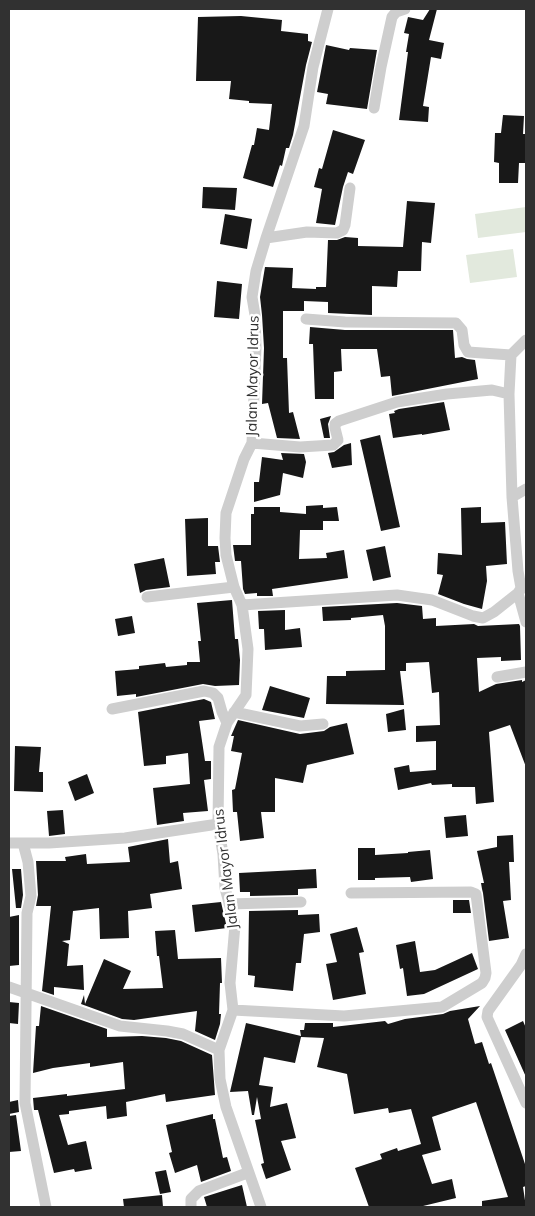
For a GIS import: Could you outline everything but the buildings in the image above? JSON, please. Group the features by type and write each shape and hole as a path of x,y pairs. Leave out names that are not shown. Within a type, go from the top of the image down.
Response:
{"street":[{"name":"Jalan Mayor Idrus","path":"260,1207 226,1107 220,1079 219,1050 233,1010 230,983 235,925 225,888 223,854 218,824 219,747 227,723 246,695 248,649 242,604 234,587 224,538 226,513 244,459 252,443 256,348 255,315 252,297 256,271 304,126 313,67 328,9"},
{"path":"374,108 392,17 396,12 405,9"},
{"path":"266,238 307,232 337,233 343,230 350,188"},
{"path":"306,319 345,322 456,323 462,330 464,345 468,352 511,355"},
{"path":"526,340 511,355 509,394 512,497 518,571 526,622"},
{"path":"252,443 300,447 334,445 338,440 335,424 339,421 397,402 447,394 492,390 509,394"},
{"path":"512,497 526,489"},
{"path":"147,597 234,587"},
{"path":"242,604 397,595 432,600 483,618 494,612 522,590"},
{"path":"497,677 526,672"},
{"path":"112,708 204,691 213,693 218,698 227,723"},
{"path":"234,712 300,726 323,724"},
{"path":"9,843 49,843 125,838 218,824"},
{"path":"23,843 28,862 31,896 26,913 25,1103 46,1207"},
{"path":"233,1010 344,1016 442,1007 482,983 486,974 476,894 471,892 351,893"},
{"path":"229,904 301,902"},
{"path":"526,954 488,1011 487,1017 526,1103"},
{"path":"9,987 120,1026 183,1034 219,1050"},
{"path":"191,1207 191,1199 199,1191 247,1173"}],"shaded area":[{"path":"526,207 526,232 478,238 475,214"},
{"path":"513,249 517,277 470,283 466,255"}]}
